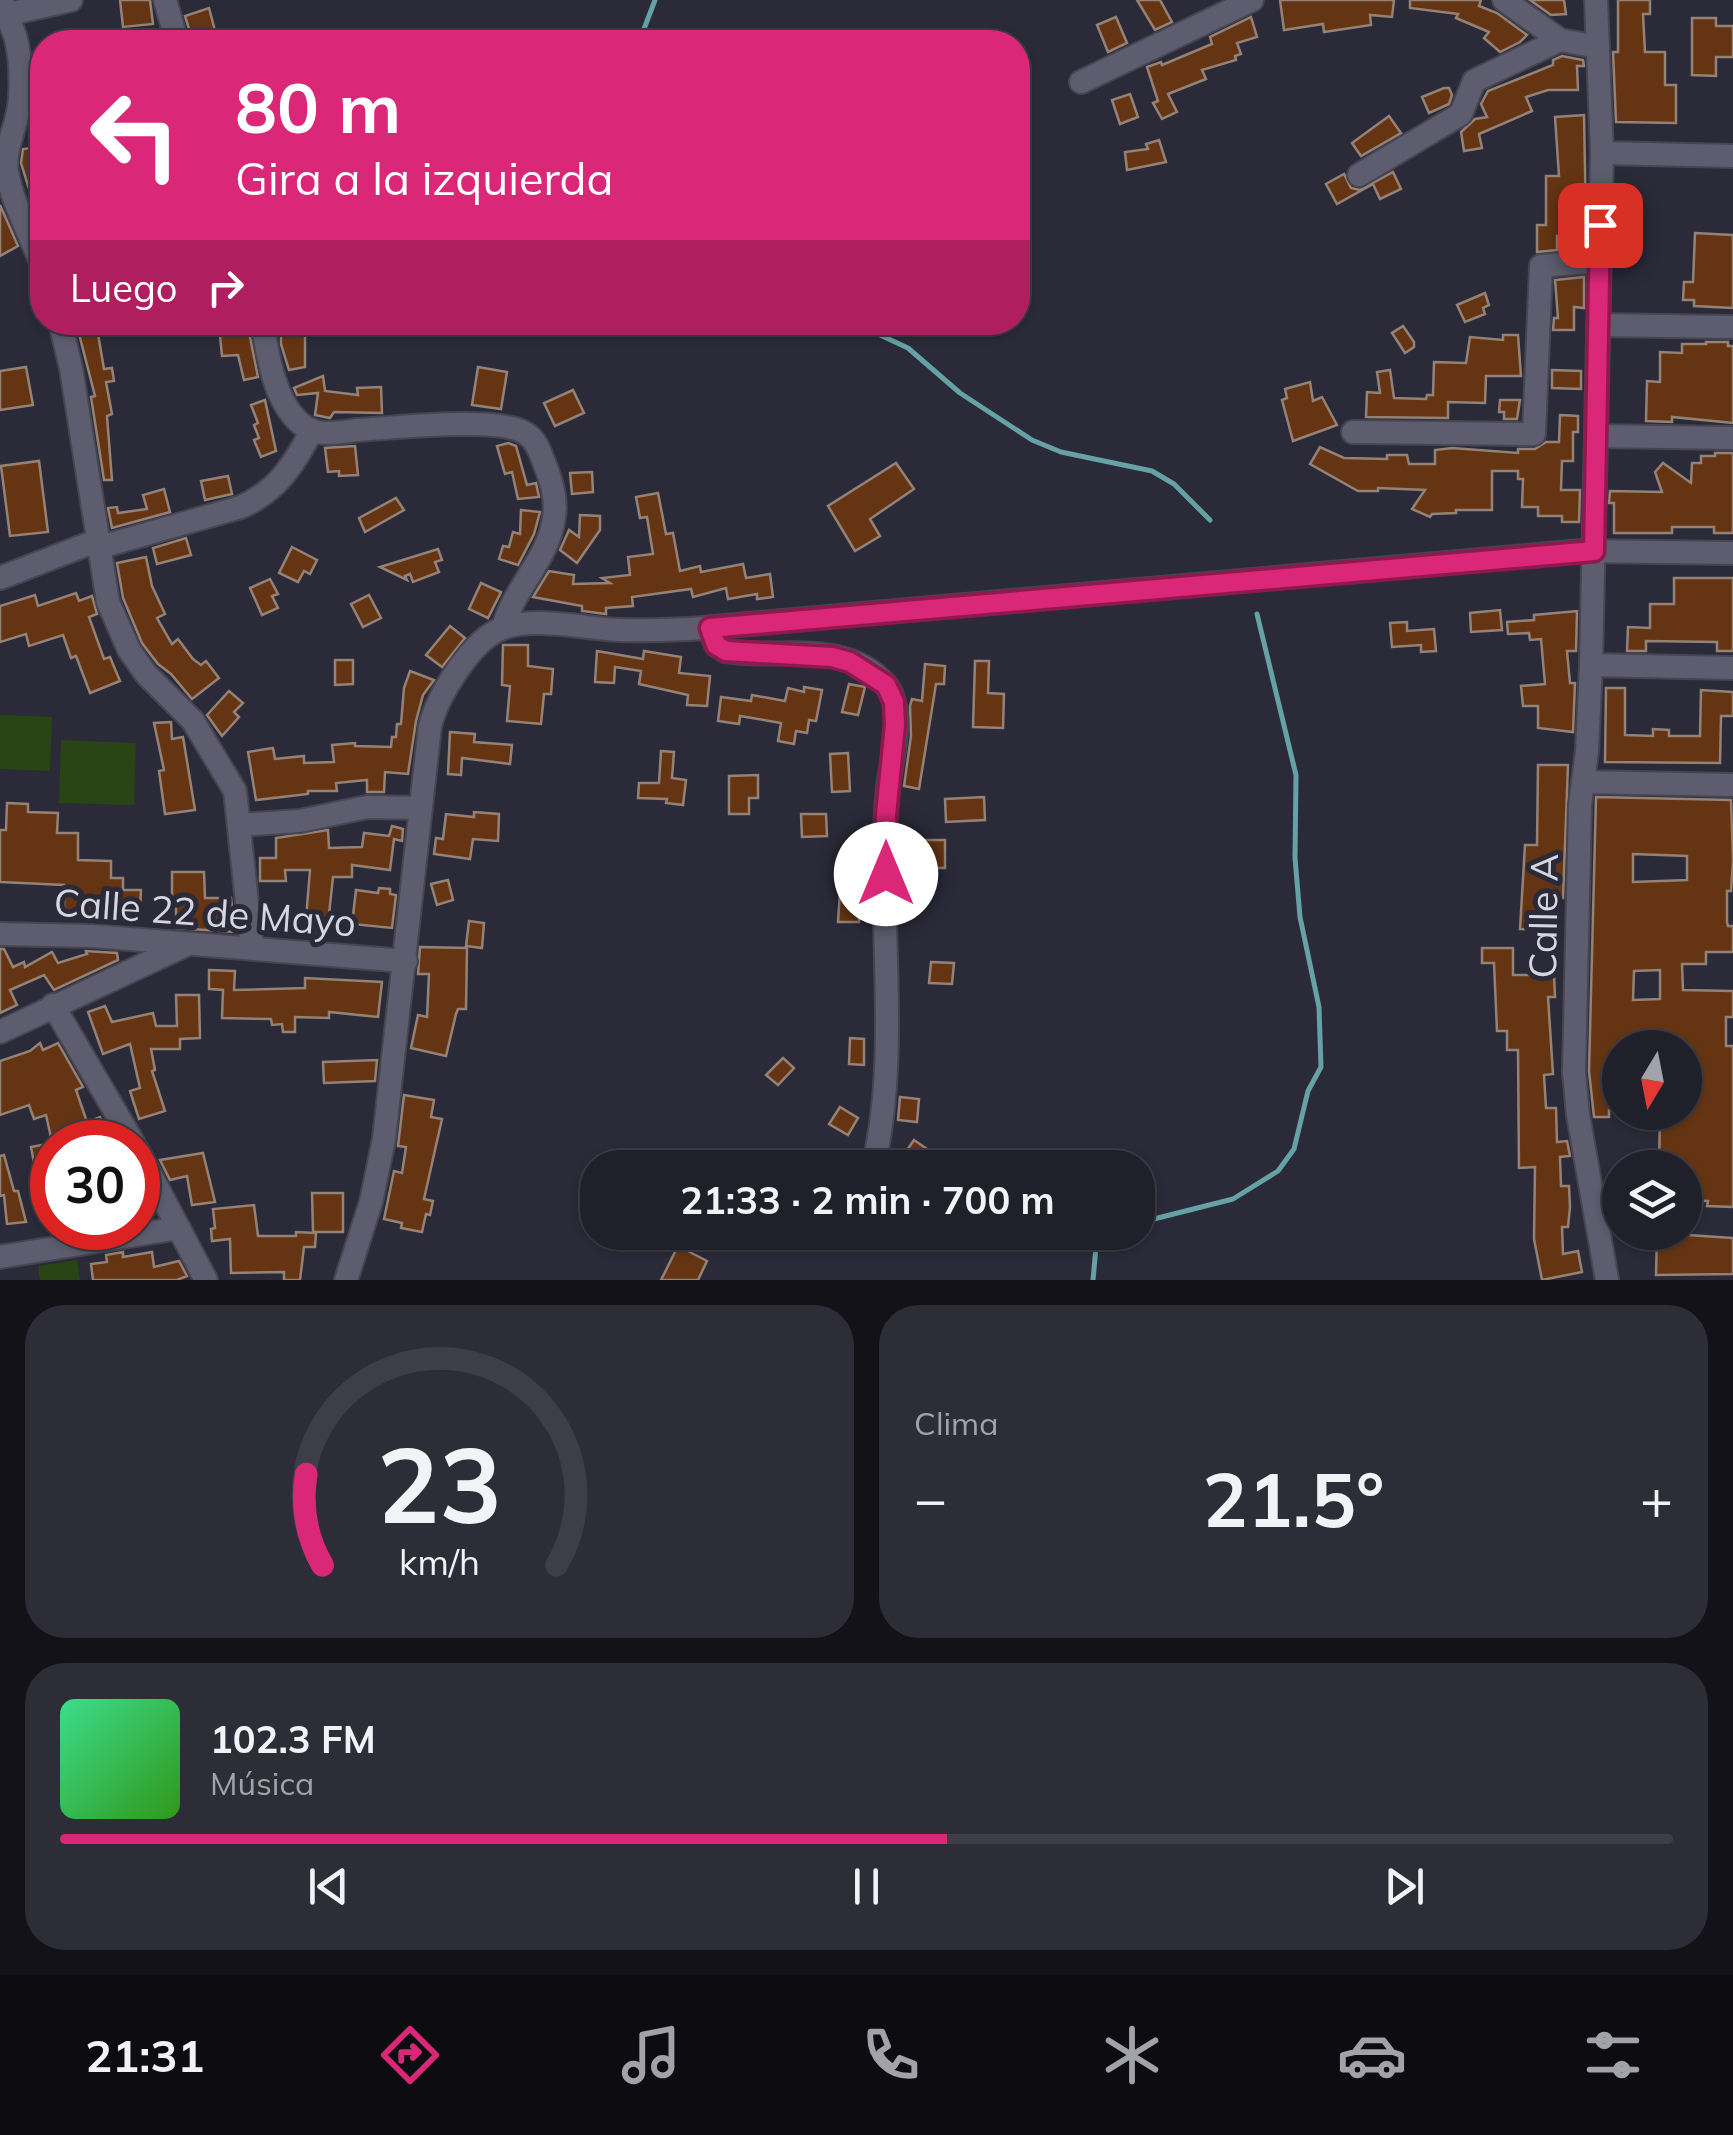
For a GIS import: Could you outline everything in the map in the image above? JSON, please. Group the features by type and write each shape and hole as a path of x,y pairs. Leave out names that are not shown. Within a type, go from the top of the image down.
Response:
{"street":[{"path":"30,237 13,197 3,155 18,117 21,87 15,36 2,10 71,0"},
{"path":"165,0 174,30"},
{"path":"1081,82 1252,0"},
{"path":"1504,0 1560,40 1598,47"},
{"name":"Calle A","path":"1596,0 1602,153 1600,261 1591,665 1583,782 1575,1094 1608,1280"},
{"path":"1359,175 1461,114 1470,87 1484,74 1560,40"},
{"path":"1602,153 1733,156"},
{"path":"1353,432 1534,434 1540,266 1600,261"},
{"path":"1598,324 1733,327"},
{"path":"63,335 108,602 122,637 146,674 206,738 235,791 252,949"},
{"path":"265,335 277,387 295,416 312,430 497,426 516,429 530,438 550,475 555,516 546,546 516,594 504,628"},
{"path":"0,578 96,544 240,507 260,498 288,473 312,430"},
{"path":"1596,436 1733,438"},
{"path":"346,1280 379,1169 406,961 428,738 437,704 448,684 481,644 504,628 531,624 621,630 710,628 1594,551 1733,553"},
{"path":"710,628 716,645 726,651 832,657 879,678 891,693 895,725 886,815 885,1098 876,1150"},
{"path":"1591,665 1733,668"},
{"path":"1583,782 1733,785"},
{"path":"240,824 300,821 367,807 421,808"},
{"name":"Calle 22 de Mayo","path":"0,934 92,936 406,961"},
{"path":"0,1032 189,944"},
{"path":"53,1005 120,1120"},
{"path":"160,1193 206,1280"},
{"path":"0,1257 178,1228"}],"green space":[{"path":"0,715 52,717 50,771 0,769"},
{"path":"61,740 136,743 134,805 59,803"},
{"path":"77,1260 80,1280 40,1280 38,1266"}],"building":[{"path":"120,0 150,0 153,24 123,27"},
{"path":"1137,0 1160,0 1172,22 1155,30"},
{"path":"1280,0 1394,0 1392,17 1370,15 1371,25 1324,32 1323,24 1284,30"},
{"path":"1410,0 1481,0 1479,6 1497,13 1527,35 1500,52 1484,38 1489,32 1456,18 1458,14 1410,8"},
{"path":"1530,0 1564,0 1566,14 1551,15"},
{"path":"1618,0 1650,0 1650,14 1643,14 1645,52 1665,52 1665,85 1676,85 1676,123 1616,122 1613,52 1618,52"},
{"path":"209,8 215,30 189,30 185,16"},
{"path":"1116,17 1127,43 1108,52 1097,25"},
{"path":"1251,17 1257,37 1237,43 1241,54 1235,56 1236,60 1202,70 1206,79 1168,94 1177,112 1162,119 1153,103 1158,101 1147,67 1161,62 1162,65 1212,44 1210,37"},
{"path":"1692,18 1716,18 1716,26 1733,26 1733,57 1716,57 1716,76 1692,75"},
{"path":"1562,56 1583,60 1584,66 1577,66 1578,90 1548,90 1526,97 1532,111 1479,134 1482,148 1464,151 1461,132 1475,119 1487,117 1481,104 1488,91 1553,65 1553,60"},
{"path":"1449,88 1452,95 1449,104 1429,113 1422,97"},
{"path":"1130,94 1138,117 1120,124 1112,100"},
{"path":"1584,115 1586,223 1578,223 1578,236 1557,236 1557,250 1537,252 1537,225 1546,225 1546,176 1559,176 1555,117"},
{"path":"1389,116 1401,133 1361,156 1352,143"},
{"path":"1159,140 1166,162 1127,170 1125,152 1148,149 1146,144"},
{"path":"30,148 30,192 21,163 23,149"},
{"path":"1393,172 1401,189 1380,199 1373,184 1337,204 1326,184 1344,174 1351,188 1360,190"},
{"path":"0,205 18,246 0,256"},
{"path":"1695,233 1733,235 1733,308 1694,306 1694,300 1683,300 1684,282 1693,282"},
{"path":"1584,277 1584,308 1574,307 1574,330 1553,330 1554,318 1558,318 1555,280"},
{"path":"1485,293 1489,305 1483,308 1485,314 1465,322 1457,305"},
{"path":"1403,326 1414,342 1414,347 1405,353 1392,333"},
{"path":"79,335 98,335 104,369 112,368 114,381 106,382 112,414 107,416 112,480 104,480 91,397 95,396"},
{"path":"250,335 258,377 244,380 238,355 222,356 220,336"},
{"path":"281,335 305,335 305,367 289,370"},
{"path":"1503,335 1518,335 1521,376 1486,376 1485,403 1448,402 1448,418 1366,417 1367,392 1380,393 1377,372 1390,370 1394,398 1426,399 1433,395 1434,362 1466,363 1470,337 1503,340"},
{"path":"1728,342 1728,346 1733,346 1733,423 1672,417 1672,422 1646,421 1647,381 1660,382 1660,352 1682,353 1682,344"},
{"path":"26,367 33,405 0,410 0,371"},
{"path":"478,367 507,372 501,409 472,405"},
{"path":"1552,370 1581,371 1581,389 1552,388"},
{"path":"323,376 325,391 358,395 357,388 381,387 382,413 334,412 330,418 315,415 318,393 297,395 294,388"},
{"path":"1310,382 1313,401 1322,397 1337,425 1293,441 1282,400 1287,398 1285,389"},
{"path":"573,390 584,413 555,426 544,403"},
{"path":"265,400 276,451 261,457 254,440 259,438 254,425 258,423 251,405"},
{"path":"1500,400 1520,400 1517,419 1504,419 1504,412 1499,412"},
{"path":"1560,415 1578,416 1578,432 1573,432 1573,461 1562,461 1561,490 1580,490 1579,522 1562,522 1562,516 1538,516 1538,507 1522,507 1523,479 1518,479 1518,471 1492,471 1492,510 1456,510 1430,517 1412,509 1425,490 1358,491 1310,464 1320,447 1344,458 1387,459 1387,455 1407,455 1409,464 1435,464 1435,450 1452,448 1518,453 1518,449 1559,442"},
{"path":"355,446 358,475 328,472 325,448"},
{"path":"497,446 516,446 527,485 536,483 539,497 518,499 512,472 505,474"},
{"path":"1733,453 1733,533 1714,533 1714,527 1672,527 1672,533 1614,533 1610,491 1662,492 1655,472 1663,463 1691,483 1692,463 1701,463 1701,456"},
{"path":"39,461 48,532 10,536 1,466"},
{"path":"896,463 914,489 870,519 880,536 855,551 828,506"},
{"path":"592,472 593,492 572,494 570,473"},
{"path":"228,476 232,494 205,500 201,481"},
{"path":"164,489 170,512 112,528 108,508 117,507 118,513 147,509 143,495"},
{"path":"658,493 666,534 673,533 680,571 700,566 701,572 743,564 746,578 770,574 773,597 757,599 757,594 728,599 726,588 693,597 691,589 632,597 633,606 606,608 606,614 533,597 549,571 574,575 573,584 610,583 602,578 630,575 628,557 653,554 647,517 640,518 636,497"},
{"path":"396,498 404,510 365,532 359,518"},
{"path":"521,510 540,512 518,565 499,559 503,546 509,547 513,532 520,534"},
{"path":"580,515 600,516 600,530 577,563 560,550 569,530 579,537"},
{"path":"186,538 191,555 157,564 153,548"},
{"path":"292,547 317,560 310,574 304,571 298,582 279,573"},
{"path":"438,549 442,560 435,562 439,572 413,582 410,574 405,576 407,580 380,567"},
{"path":"146,557 152,586 165,614 157,618 172,644 178,639 193,659 201,665 206,661 219,678 192,699 142,643 123,598 117,563"},
{"path":"1674,578 1733,578 1733,651 1717,651 1717,642 1646,641 1646,651 1627,651 1628,627 1650,628 1650,604 1674,604"},
{"path":"270,579 278,594 272,596 278,608 262,615 250,588"},
{"path":"481,583 501,592 488,618 469,609"},
{"path":"76,593 79,601 92,596 97,614 89,617 104,659 110,657 120,681 90,693 63,635 29,646 26,634 0,642 0,606 35,595 38,606"},
{"path":"369,595 381,618 363,627 351,604"},
{"path":"1500,610 1502,630 1471,632 1470,613"},
{"path":"1577,611 1576,651 1567,651 1570,683 1575,683 1573,732 1538,728 1538,706 1523,706 1521,686 1545,684 1541,639 1530,640 1529,633 1508,634 1507,622"},
{"path":"1407,622 1407,631 1434,629 1436,651 1421,652 1421,645 1392,647 1390,623"},
{"path":"450,626 465,638 442,667 426,655"},
{"path":"503,645 528,645 528,666 553,669 551,694 544,694 541,724 507,721 510,686 502,685"},
{"path":"597,651 643,659 644,651 681,657 679,673 710,676 707,706 687,705 688,695 639,684 641,671 615,667 614,683 595,682"},
{"path":"335,660 353,660 353,684 335,685"},
{"path":"975,661 989,661 988,693 1004,694 1003,728 973,727"},
{"path":"925,664 945,666 944,684 936,684 919,789 904,786 911,736 910,706 912,699 922,701"},
{"path":"410,671 434,680 423,695 408,774 385,772 384,792 367,792 367,780 336,783 337,791 308,791 256,800 248,752 273,748 275,759 304,756 304,763 334,762 332,745 391,747 397,724 401,724 404,688"},
{"path":"849,684 865,687 858,715 842,712"},
{"path":"804,687 822,690 816,721 809,720 807,733 796,731 794,744 778,741 781,723 740,716 739,724 718,721 721,697 751,701 752,695 785,701 788,688 804,692"},
{"path":"1606,688 1625,688 1625,735 1653,736 1653,729 1669,730 1669,736 1700,736 1701,690 1733,692 1733,716 1721,716 1720,763 1605,762"},
{"path":"229,691 243,703 234,712 239,717 222,736 207,715"},
{"path":"171,722 172,739 183,737 195,810 165,814 159,771 164,770 154,723"},
{"path":"450,732 475,734 474,742 512,745 510,764 462,758 461,775 448,774"},
{"path":"661,751 674,752 672,778 686,780 683,805 666,803 667,799 638,798 639,783 659,783"},
{"path":"848,753 850,791 832,792 830,754"},
{"path":"1538,765 1568,765 1563,898 1558,898 1557,930 1520,929 1525,845 1537,845"},
{"path":"758,775 758,798 749,798 749,814 729,814 729,776"},
{"path":"984,797 985,820 946,822 945,799"},
{"path":"1596,797 1731,800 1733,861 1731,891 1727,891 1727,922 1733,926 1733,952 1706,952 1706,964 1682,964 1683,990 1733,991 1733,1017 1726,1017 1726,1046 1733,1046 1733,1207 1707,1206 1708,1201 1702,1201 1702,1150 1659,1150 1660,1130 1702,1130 1702,1030 1602,1030 1602,1117 1594,1117 1589,1071","holes":["1633,854 1687,856 1687,880 1633,882","1660,970 1660,999 1633,1000 1634,971"]},
{"path":"7,803 28,804 28,812 58,813 57,833 78,833 78,860 111,861 111,878 123,878 123,890 141,890 140,911 123,911 122,915 64,915 64,885 0,882 0,830 6,830"},
{"path":"474,812 499,814 498,841 473,839 470,859 434,854 436,838 443,839 446,814 474,817"},
{"path":"801,814 826,814 827,836 802,837"},
{"path":"392,826 403,829 402,841 394,839 390,870 352,865 352,877 333,877 327,933 305,931 310,870 285,870 286,881 260,881 260,858 276,858 276,838 328,830 329,848 362,847 364,833 389,836"},
{"path":"907,840 945,840 945,868 907,868"},
{"path":"172,872 204,872 205,898 231,898 235,932 176,928"},
{"path":"841,876 861,876 859,922 838,922"},
{"path":"448,880 453,900 437,905 431,884"},
{"path":"379,888 390,889 390,894 396,895 392,928 352,924 356,890 378,893"},
{"path":"469,921 484,923 482,948 466,946"},
{"path":"420,947 467,948 466,1009 458,1009 446,1056 411,1048 418,1015 427,1017 429,974 418,974"},
{"path":"1482,948 1513,948 1513,975 1554,975 1555,997 1548,997 1553,1074 1544,1075 1546,1108 1556,1108 1557,1142 1567,1141 1570,1156 1560,1157 1561,1186 1569,1186 1570,1207 1568,1227 1562,1227 1563,1254 1578,1251 1582,1272 1542,1280 1534,1239 1535,1167 1519,1168 1518,1050 1507,1050 1507,1031 1497,1031 1494,963 1482,963"},
{"path":"0,949 4,949 13,967 24,962 25,967 52,952 58,963 87,954 86,951 117,953 118,960 54,990 44,975 10,990 17,1005 0,1013"},
{"path":"931,962 954,963 952,984 929,983"},
{"path":"209,970 235,971 234,990 305,988 305,978 382,982 378,1017 329,1012 329,1018 295,1017 295,1032 283,1032 282,1024 272,1025 271,1019 222,1018 223,990 209,989"},
{"path":"176,995 199,995 200,1038 180,1039 180,1049 151,1049 155,1070 152,1071 165,1111 139,1119 130,1091 140,1088 130,1044 103,1054 88,1012 105,1006 112,1022 153,1013 156,1026 177,1026"},
{"path":"850,1038 864,1039 864,1065 849,1064"},
{"path":"40,1043 43,1050 58,1043 83,1087 76,1090 86,1120 47,1120 46,1115 34,1119 29,1105 0,1115 0,1061 30,1051"},
{"path":"783,1058 794,1068 778,1085 766,1075"},
{"path":"377,1060 375,1081 324,1083 323,1062"},
{"path":"404,1095 434,1100 431,1117 442,1119 424,1199 433,1201 422,1232 401,1228 402,1223 384,1219 394,1171 402,1173 406,1147 398,1146"},
{"path":"900,1097 919,1099 917,1122 898,1120"},
{"path":"840,1107 858,1118 848,1135 829,1124"},
{"path":"914,1140 929,1150 907,1150"},
{"path":"203,1153 215,1202 192,1205 187,1176 170,1180 160,1160"},
{"path":"4,1155 26,1222 7,1224 4,1195 0,1196 0,1156"},
{"path":"312,1193 343,1193 343,1232 313,1232"},
{"path":"254,1205 258,1236 316,1233 315,1247 304,1247 300,1280 284,1280 284,1272 231,1273 230,1239 212,1241 213,1209"},
{"path":"1702,1236 1733,1238 1733,1274 1656,1275 1657,1250 1702,1250"},
{"path":"676,1250 686,1250 707,1261 698,1280 661,1280"},
{"path":"123,1252 123,1257 152,1252 154,1267 179,1261 187,1276 177,1280 93,1280 91,1264 107,1262 106,1255"}],"waterway":[{"path":"644,30 655,0"},
{"path":"880,335 908,348 960,393 1032,440 1061,452 1152,471 1174,484 1210,520"},
{"path":"1155,1219 1233,1199 1278,1171 1294,1149 1308,1091 1321,1067 1319,1007 1300,917 1295,858 1296,775 1257,614"},
{"path":"1093,1280 1096,1250"}],"route":[{"path":"886,874 886,815 895,725 894,702 886,685 850,662 832,657 726,651 716,645 710,628 1594,551 1600,225"}]}
